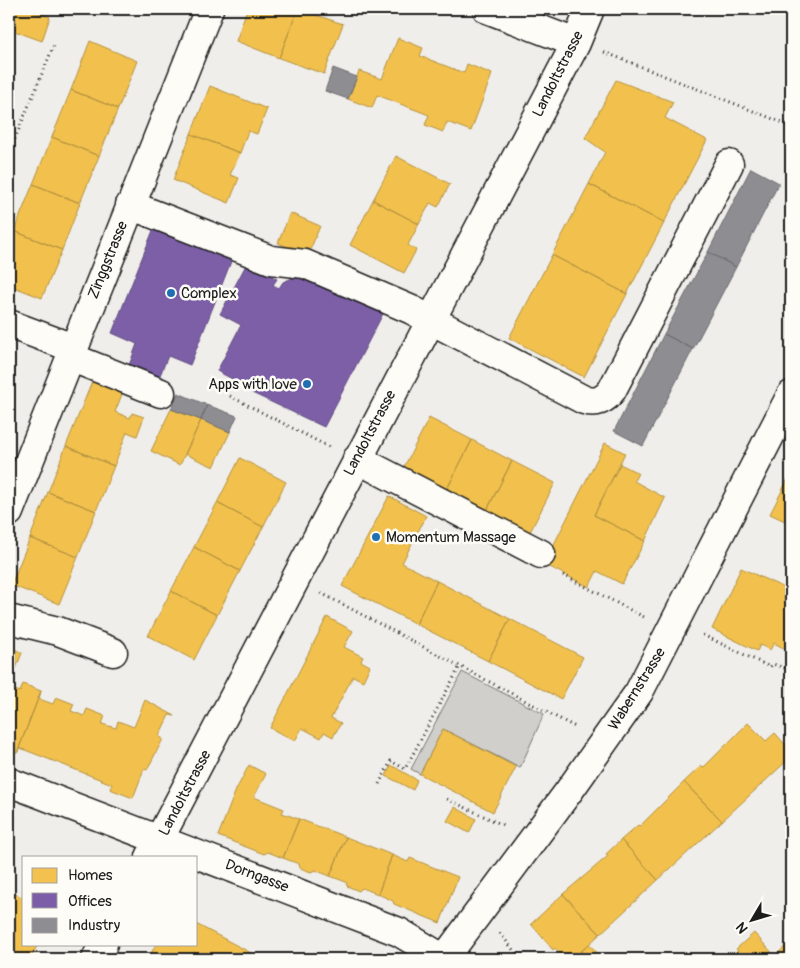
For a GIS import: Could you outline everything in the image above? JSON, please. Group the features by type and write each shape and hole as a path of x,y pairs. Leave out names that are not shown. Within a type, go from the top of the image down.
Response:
{"street":[{"name":"Zinggstrasse","path":"9,512 209,9"},
{"path":"487,9 586,46"},
{"name":"Landoltstrasse","path":"155,848 430,319 586,46 590,9"},
{"path":"130,204 271,260 305,264 430,319 584,400 594,402 602,400 612,390 729,164"},
{"path":"9,324 161,393"},
{"name":"Wabernstrasse","path":"444,959 569,791 639,692 734,510 791,395"},
{"path":"357,459 541,554"},
{"path":"9,619 58,631 113,652"},
{"name":"Dorngasse","path":"9,782 155,848 178,856"},
{"name":"Dorngasse","path":"198,863 399,932 444,959"},
{"path":"96,959 102,946"}],"path":[{"path":"9,153 54,45"},
{"path":"586,46 791,126"},
{"path":"230,396 330,448"},
{"path":"588,588 651,620"},
{"path":"314,590 579,729"},
{"path":"698,632 770,667 773,664 791,670"},
{"path":"379,784 391,762 405,769 460,666"},
{"path":"447,799 489,820"},
{"path":"496,928 518,956"}],"shaded area":[{"path":"462,672 544,714 520,768 443,729 420,774 411,769"}],"building: Homes":[{"path":"11,9 27,9 50,17 42,41 9,29"},
{"path":"247,9 298,9 279,58 236,41"},
{"path":"298,9 343,24 324,74 279,58"},
{"path":"398,38 423,48 420,56 464,73 467,64 492,74 471,131 447,122 443,132 425,125 429,115 377,95 372,108 348,99 359,71 382,79"},
{"path":"90,41 137,61 118,109 71,90"},
{"path":"616,80 673,102 665,118 707,140 664,223 589,184 605,152 585,138"},
{"path":"210,86 267,109 257,134 248,131 240,153 191,134"},
{"path":"71,90 118,109 99,156 52,137"},
{"path":"191,134 240,153 230,175 239,178 229,203 173,180"},
{"path":"52,137 99,156 80,203 33,184"},
{"path":"396,156 450,184 438,207 430,203 419,224 373,200"},
{"path":"33,184 80,203 62,250 14,231"},
{"path":"589,184 664,223 627,294 552,255"},
{"path":"373,200 419,224 408,245 416,250 404,273 350,245"},
{"path":"290,213 320,226 308,255 278,243"},
{"path":"14,231 62,250 42,298 9,285 9,245"},
{"path":"552,255 627,294 584,377 509,338"},
{"path":"96,372 126,384 115,412 130,418 132,413 144,417 137,436 127,432 114,466 66,446"},
{"path":"171,409 201,420 180,465 151,451"},
{"path":"429,418 472,440 447,489 404,467"},
{"path":"201,420 230,432 214,467 185,454"},
{"path":"472,440 512,461 487,510 447,489"},
{"path":"605,443 625,453 594,515 645,541 622,584 597,571 589,587 544,564"},
{"path":"66,446 114,466 96,511 48,492"},
{"path":"240,458 286,482 263,527 217,503"},
{"path":"512,461 555,483 530,532 487,510"},
{"path":"620,464 638,473 634,481 665,498 645,541 594,515"},
{"path":"791,473 791,524 770,514"},
{"path":"48,492 96,511 78,557 30,538"},
{"path":"389,496 426,516 402,563 437,581 416,624 342,586"},
{"path":"217,503 263,527 240,571 194,547"},
{"path":"30,538 78,557 59,604 11,585"},
{"path":"194,547 240,571 217,615 171,591"},
{"path":"741,568 791,591 791,652 774,643 770,650 760,645 757,651 712,629"},
{"path":"437,581 510,619 488,661 416,624"},
{"path":"171,591 217,615 194,660 148,636"},
{"path":"327,617 353,631 344,647 363,657 361,661 370,666 363,681 353,676 331,718 341,723 333,737 324,732 321,738 302,728 295,741 270,728"},
{"path":"510,619 583,657 561,699 488,661"},
{"path":"9,646 22,653 9,686"},
{"path":"23,684 41,691 17,753 9,750 9,687 20,692"},
{"path":"41,691 39,699 53,704 56,697 74,704 71,711 84,716 87,709 105,716 102,724 116,728 118,721 134,727 145,700 175,716 169,715 159,736 163,739 147,770 144,769 133,798 110,789 112,784 20,748 17,753"},
{"path":"748,723 766,741 775,733 791,751 791,757 722,821 684,782 701,766 703,768"},
{"path":"443,729 516,767 493,812 420,774"},
{"path":"249,765 266,774 254,797 284,809 282,813 299,819 283,858 268,852 264,854 218,836 236,790"},
{"path":"391,765 417,780 413,790 386,776"},
{"path":"684,782 722,821 658,880 621,840 638,825 640,826"},
{"path":"455,807 476,819 469,833 447,821"},
{"path":"299,819 346,837 330,876 315,870 311,872 300,868 299,864 283,858"},
{"path":"346,837 392,855 378,894 362,888 359,891 347,886 346,882 330,876"},
{"path":"621,840 658,880 600,934 563,894 608,856 606,854"},
{"path":"392,855 408,862 410,858 458,877 440,923 394,904 393,901 378,894"},
{"path":"9,891 22,897 22,946 37,946 30,959 17,959 9,955"},
{"path":"563,894 600,934 573,959 565,959 555,948 553,950 531,924"},
{"path":"198,925 251,953 248,959 148,959 155,946 198,946"},
{"path":"754,933 775,956 791,941 791,959 730,959 738,951 736,949"},
{"path":"589,944 603,959 573,959"}],"building: Offices":[{"path":"154,228 232,259 190,365 168,356 158,380 128,368 137,344 112,333"},
{"path":"247,263 277,279 273,285 279,288 283,282 302,274 386,308 324,427 252,393 253,390 217,371 241,325 220,314"}],"building: Industry":[{"path":"333,68 357,77 348,99 325,91"},
{"path":"751,168 779,183 736,267 708,252"},
{"path":"708,252 736,267 693,349 664,334"},
{"path":"664,334 693,349 643,446 614,431"},
{"path":"178,393 207,405 201,420 171,409"},
{"path":"207,405 237,416 230,432 201,420"}],"place":[{"name":"Complex","path":"171,293"},
{"name":"Apps with love","path":"307,384"},
{"name":"Momentum Massage","path":"376,537"}]}
